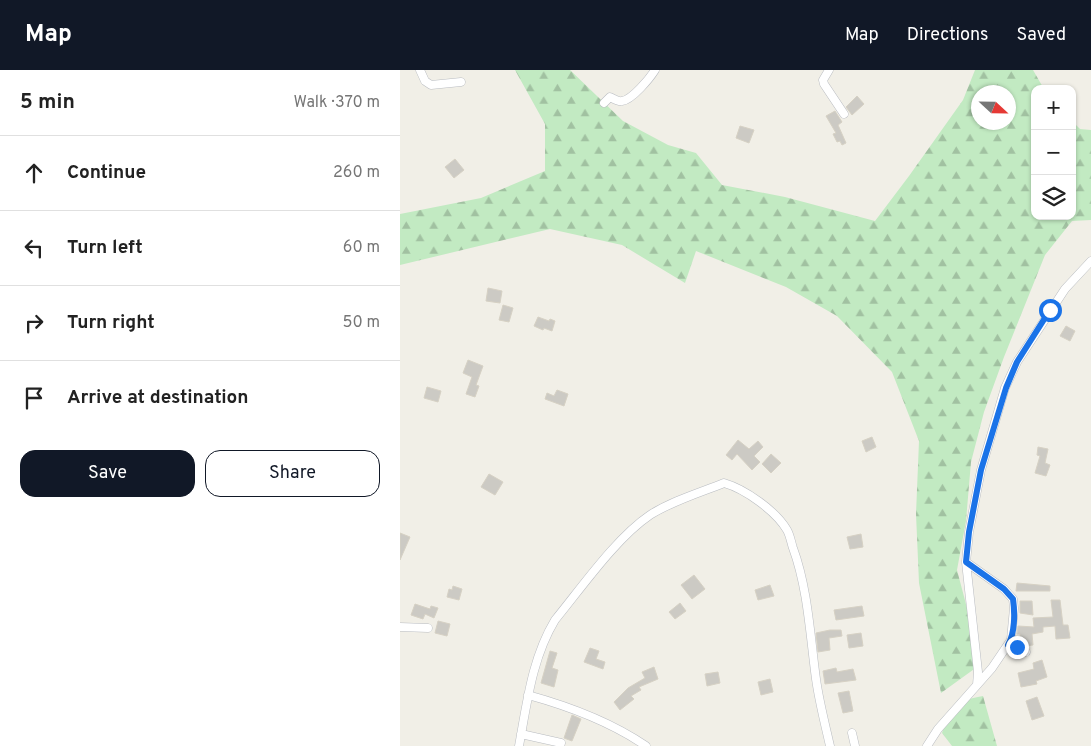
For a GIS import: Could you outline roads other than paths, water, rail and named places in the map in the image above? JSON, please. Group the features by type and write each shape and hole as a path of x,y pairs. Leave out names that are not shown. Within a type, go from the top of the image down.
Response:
{"street":[{"path":"420,70 425,81 431,85 461,82"},
{"path":"604,103 610,97 622,101 635,94 655,70"},
{"path":"829,70 824,84 844,114"},
{"path":"978,685 966,562 969,532 981,470 1006,388 1017,362 1065,289 1091,261"},
{"path":"519,746 528,695 541,649 551,627 621,541 650,516 678,501 724,483 753,498 774,513 787,531 799,564 817,682 830,746"},
{"path":"927,746 944,721 992,668 1010,640 1013,599 1004,589 966,562"},
{"path":"400,627 428,628"},
{"path":"1008,645 1026,652"},
{"path":"528,695 549,700 593,718 619,730 646,746"},
{"path":"852,733 855,746"},
{"path":"521,734 561,743"}]}
